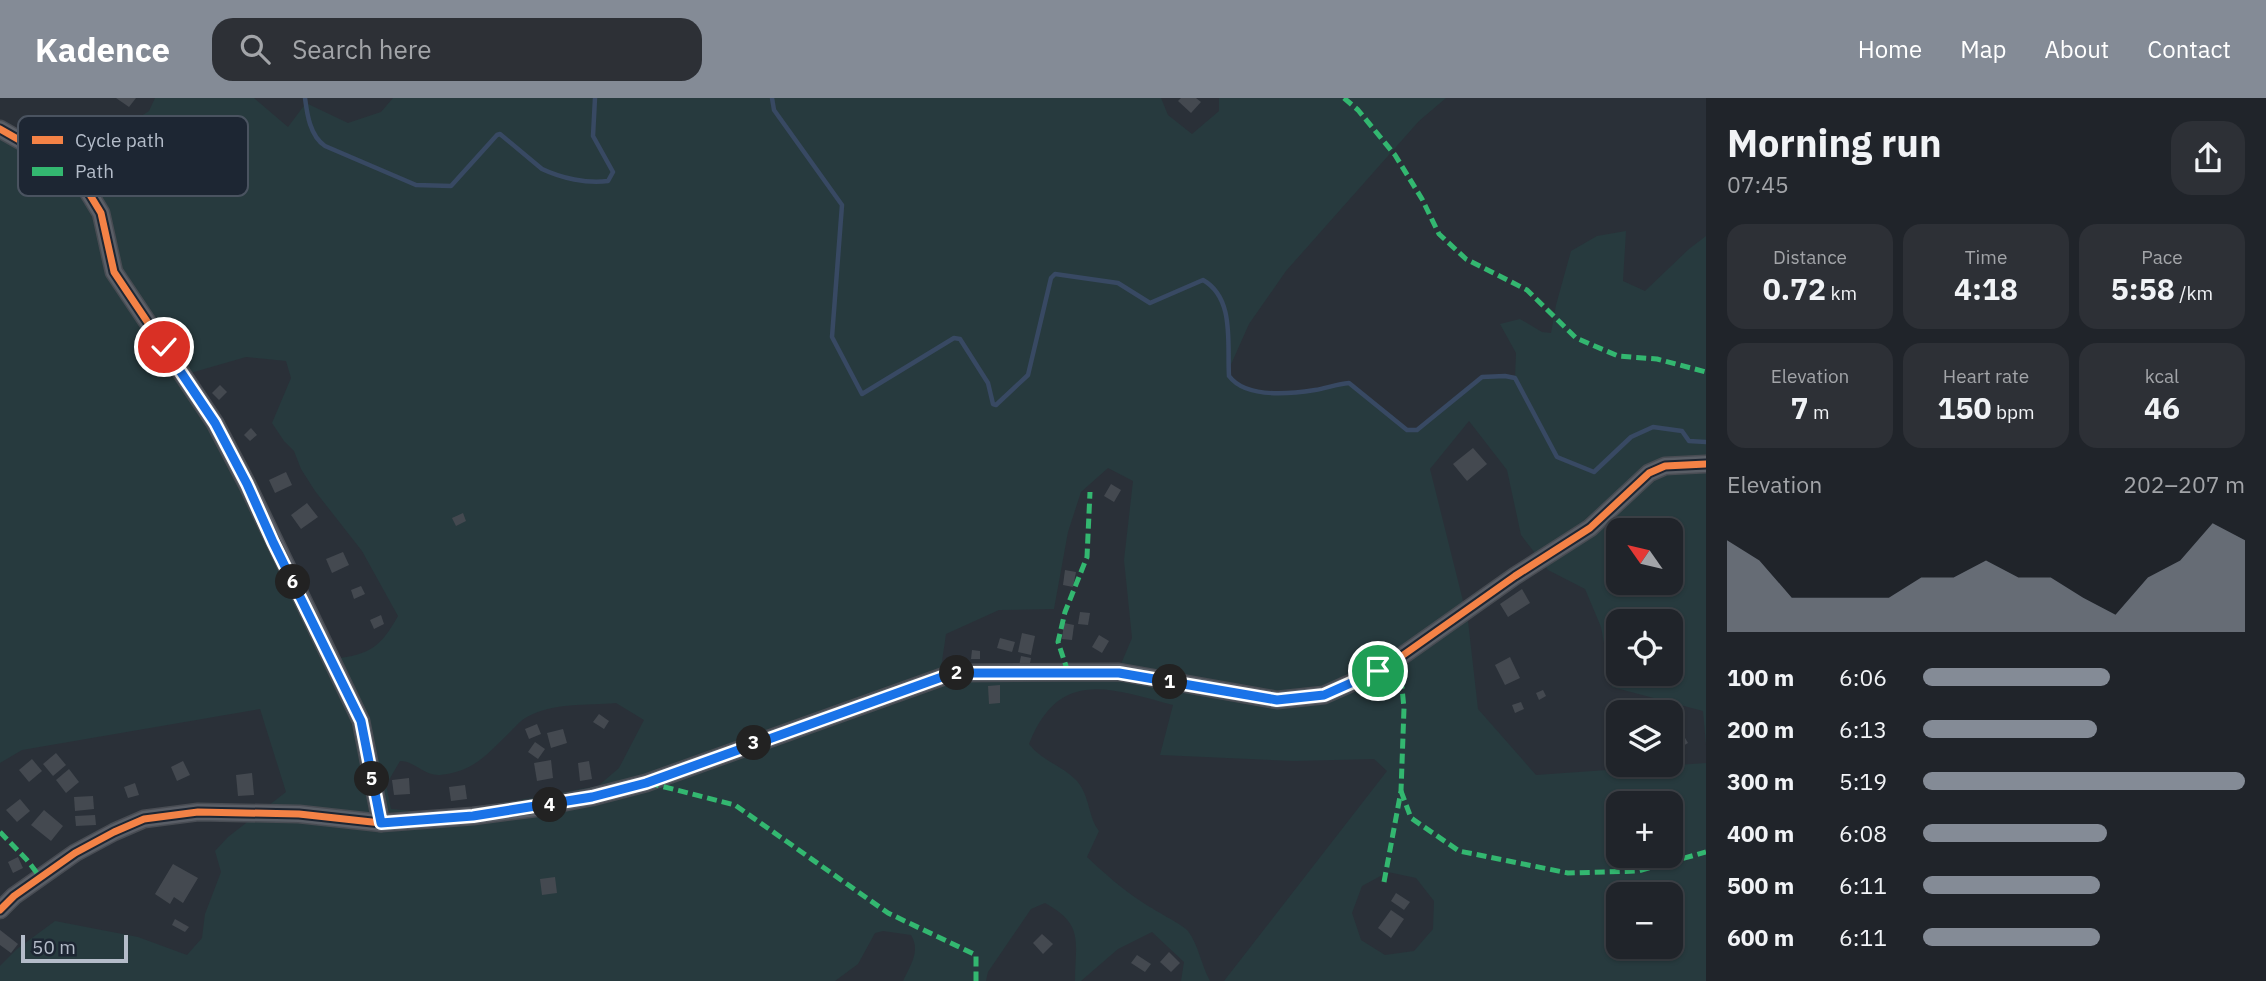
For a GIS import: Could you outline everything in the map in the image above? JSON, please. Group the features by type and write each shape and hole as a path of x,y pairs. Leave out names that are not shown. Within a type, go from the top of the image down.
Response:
{"street":[{"path":"0,129 18,139"},
{"path":"90,196 100,213 114,272 215,423 361,721 381,823"},
{"path":"0,910 14,896 75,853 144,819 210,813 299,814 381,823 473,816 592,797 646,783 953,673 1119,673 1277,700 1324,695 1378,671 1399,658 1515,576 1590,528 1649,473 1665,466 1706,464"}],"green space":[{"path":"155,98 254,98 288,127 306,103 348,123 381,112 393,98 1161,98 1168,115 1192,134 1219,111 1219,98 1446,98 1419,121 1286,271 1249,324 1229,369 1229,376 1242,387 1283,394 1349,383 1407,430 1417,430 1482,377 1515,378 1516,353 1500,324 1520,319 1542,332 1551,333 1571,251 1597,236 1626,231 1623,281 1645,291 1706,236 1706,745 1703,711 1683,706 1683,700 1661,700 1612,686 1683,686 1683,609 1606,609 1606,654 1601,627 1585,589 1548,570 1521,535 1507,470 1469,421 1430,469 1468,621 1478,709 1536,775 1606,770 1606,777 1683,777 1683,765 1706,763 1706,981 1224,981 1387,771 1374,759 1294,761 1160,755 1173,705 1128,693 1088,690 1071,694 1055,703 1041,720 1029,744 1071,776 1081,787 1099,831 1087,857 1127,892 1188,931 1210,981 1181,981 1184,962 1152,932 1118,949 1081,981 1075,981 1076,945 1072,927 1058,911 1045,903 1031,909 988,972 986,981 903,981 915,953 914,941 911,935 883,931 875,933 858,964 835,981 0,981 0,966 17,949 55,921 138,937 187,955 202,938 205,914 221,872 215,851 228,837 286,792 260,709 22,750 0,763 0,138 18,139 18,196 248,196 248,116 141,116 149,111","holes":["246,357 286,361 291,378 272,423 294,451 301,469 315,491 362,551 398,616 385,636 365,652 334,659 187,374","1108,468 1133,481 1124,560 1132,638 1121,664 1028,669 941,668 946,634 999,610 1054,609 1068,532 1081,492","616,703 644,720 619,768 598,786 457,811 391,809 386,785 400,761 434,775 462,770 480,760 521,721 537,712 559,707","1388,872 1416,878 1434,901 1433,929 1414,951 1385,955 1361,940 1352,913 1362,886"]}],"building":[{"path":"116,98 136,98 129,107"},
{"path":"1181,98 1196,98 1201,102 1191,113 1178,101"},
{"path":"220,385 227,392 219,400 212,393"},
{"path":"251,428 257,435 250,441 244,435"},
{"path":"1473,448 1487,464 1467,481 1453,464"},
{"path":"286,472 292,485 275,493 269,480"},
{"path":"1111,484 1121,490 1114,502 1104,496"},
{"path":"307,503 318,517 301,529 291,515"},
{"path":"463,513 466,521 456,526 452,518"},
{"path":"343,552 349,565 332,573 326,559"},
{"path":"1065,570 1076,572 1073,587 1063,585"},
{"path":"361,586 365,594 354,599 351,590"},
{"path":"1522,589 1530,603 1508,617 1500,604"},
{"path":"1080,612 1090,613 1088,625 1078,624"},
{"path":"381,615 384,624 374,629 370,620"},
{"path":"1064,623 1074,625 1072,640 1062,639"},
{"path":"1022,633 1035,636 1031,655 1018,652"},
{"path":"1099,635 1109,641 1102,653 1092,647"},
{"path":"1000,638 1015,642 1012,652 997,648"},
{"path":"972,650 980,651 980,659 971,659"},
{"path":"1021,656 1031,658 1029,668 1019,666"},
{"path":"1510,657 1520,678 1505,685 1495,665"},
{"path":"1000,685 1000,703 989,704 988,686"},
{"path":"1543,690 1546,696 1539,700 1536,693"},
{"path":"1521,702 1524,709 1515,713 1512,705"},
{"path":"599,714 609,721 604,729 593,722"},
{"path":"537,724 541,734 529,739 525,729"},
{"path":"563,729 567,743 551,748 547,733"},
{"path":"535,742 545,749 538,759 528,752"},
{"path":"56,753 66,765 53,776 43,764"},
{"path":"32,759 42,771 29,782 19,770"},
{"path":"551,760 553,778 537,781 534,763"},
{"path":"183,761 190,775 177,781 171,767"},
{"path":"589,761 592,779 580,781 578,763"},
{"path":"69,769 79,782 66,793 56,780"},
{"path":"252,773 254,795 238,796 236,775"},
{"path":"409,778 410,794 394,795 392,780"},
{"path":"135,783 139,795 128,798 124,787"},
{"path":"465,785 467,799 451,801 449,787"},
{"path":"93,796 94,809 75,811 74,797"},
{"path":"20,799 30,811 17,822 6,810"},
{"path":"44,810 63,826 51,841 31,825"},
{"path":"95,815 96,825 76,826 75,816"},
{"path":"18,857 23,868 13,873 8,862"},
{"path":"173,864 198,878 183,903 174,897 170,904 155,894"},
{"path":"555,877 557,893 542,895 540,879"},
{"path":"1396,893 1410,902 1404,910 1391,901"},
{"path":"1391,910 1404,919 1391,938 1378,928"},
{"path":"175,919 189,927 185,932 172,925"},
{"path":"0,930 18,944 11,953 0,945"},
{"path":"1042,934 1053,944 1043,954 1033,943"},
{"path":"1169,952 1180,963 1171,972 1160,962"},
{"path":"1137,955 1151,964 1145,972 1131,963"}],"waterway":[{"path":"305,98 313,131 325,146 416,185 451,186 500,134 542,169 574,180 608,181 613,172 593,136 595,98"},
{"path":"772,98 774,110 842,205 832,337 862,394 954,338 960,339 988,383 993,404 996,405 1028,375 1051,278 1055,274 1118,283 1150,303 1203,280 1213,288 1225,310 1229,376 1237,383 1257,392 1293,393 1349,383 1407,430 1417,430 1482,377 1505,376 1515,378 1557,457 1594,472 1631,437 1653,427 1682,431 1689,441 1706,442"}],"marked path":[{"path":"1344,98 1358,110 1395,155 1422,199 1439,234 1466,259 1527,290 1576,338 1618,356 1657,359 1706,372"},
{"path":"1068,672 1058,642 1065,612 1087,557 1090,492"},
{"path":"1384,882 1401,791 1404,708 1399,658"},
{"path":"649,783 735,805 888,913 976,955 976,981"},
{"path":"1401,791 1411,818 1459,851 1568,873 1638,871 1706,852"},
{"path":"0,832 40,877"}],"cycle path":[{"path":"0,129 18,139"},
{"path":"91,196 101,213 114,272 215,423 361,721 381,823"},
{"path":"0,910 14,896 75,853 144,819 198,812 299,814 381,823 535,808 646,783 953,673 1119,672 1277,700 1324,695 1378,671 1399,658 1515,576 1590,528 1649,473 1665,466 1706,464"}],"route":[{"path":"164,347 215,423 361,721 381,823 535,808 646,783 953,673 1119,673 1277,700 1324,695 1378,671"}]}
